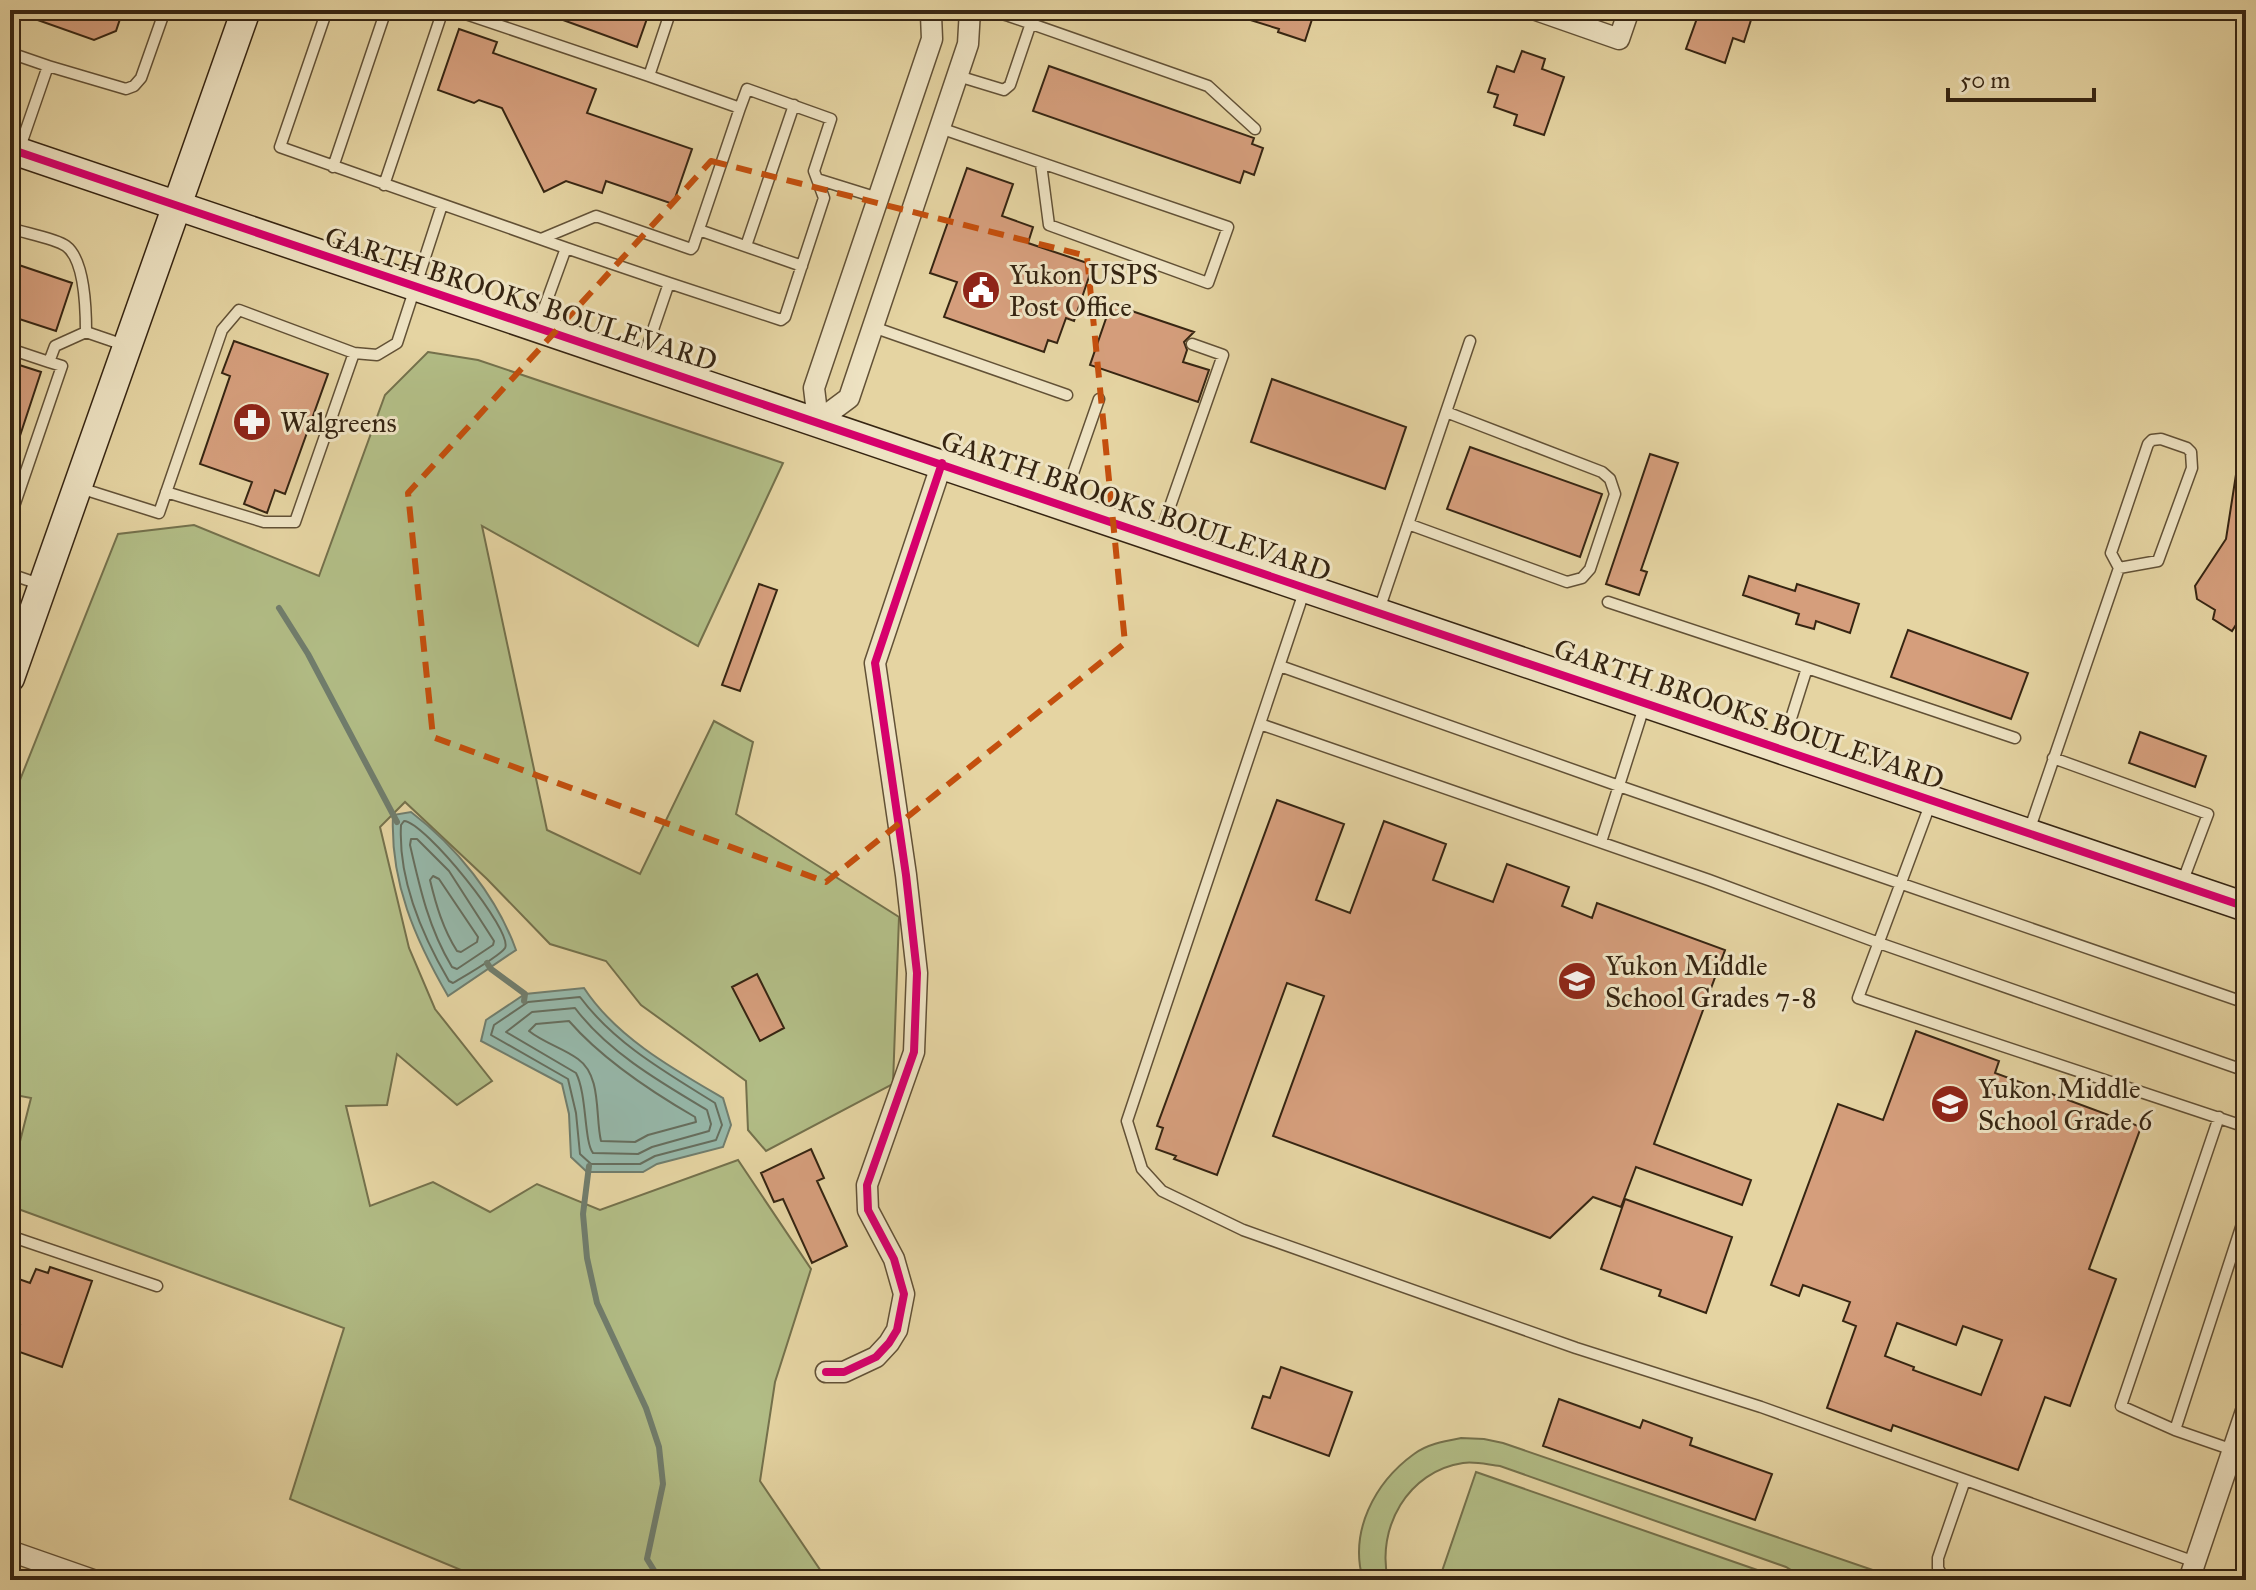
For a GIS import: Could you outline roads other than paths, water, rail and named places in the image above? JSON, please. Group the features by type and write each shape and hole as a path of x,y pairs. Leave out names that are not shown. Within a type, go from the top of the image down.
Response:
{"street":[{"path":"10,678 246,10"},
{"path":"925,10 931,15 932,39 814,388 818,421 849,398 958,76 968,44 971,13"},
{"path":"1536,10 1619,39 1629,10"},
{"path":"906,116 940,128"},
{"name":"GARTH BROOKS BOULEVARD","path":"14,151 2246,907"},
{"path":"839,314 873,327"},
{"path":"826,1372 844,1372 876,1357 897,1330 904,1294 894,1259 868,1210 867,1185 914,1052 917,973 875,663 942,463"},
{"path":"2192,1571 2246,1411"},
{"path":"10,1551 93,1580"}],"lane":[{"path":"10,56 19,56 126,89 141,78 165,10"},
{"path":"327,10 280,147 566,248 781,320 785,317 824,198 814,171 831,119 747,89 691,249 596,216 541,239"},
{"path":"333,167 386,10"},
{"path":"384,185 443,10"},
{"path":"454,10 740,108"},
{"path":"649,76 671,10"},
{"path":"971,13 995,12 1031,23 1208,86 1255,129"},
{"path":"958,76 1004,90 1010,85 1031,23"},
{"path":"14,151 48,66"},
{"path":"746,246 794,105"},
{"path":"940,128 1228,227 1208,283 1049,225 1041,164"},
{"path":"817,179 878,198"},
{"path":"78,487 159,513 222,330 239,310 354,353 377,355 397,343 442,205"},
{"path":"10,228 65,245 78,261 86,310 86,332"},
{"path":"699,230 802,266"},
{"path":"537,327 566,248"},
{"path":"642,362 669,283"},
{"path":"873,327 1067,395"},
{"path":"49,362 55,346 86,332 128,347"},
{"path":"1378,612 1470,341"},
{"path":"1159,537 1223,355 1192,344"},
{"path":"10,349 62,366 10,518"},
{"path":"166,492 264,522 295,522 354,353"},
{"path":"1063,504 1099,399"},
{"path":"1408,524 1567,582 1582,578 1590,569 1615,494 1610,479 1602,472 1446,412"},
{"path":"2028,833 2119,568 2111,553 2148,444 2161,439 2187,448 2191,452 2192,468 2158,561 2119,568"},
{"path":"10,574 43,585"},
{"path":"1306,587 1127,1121 1142,1169 1162,1191 1243,1230 1576,1348 1761,1407 1965,1480 2192,1571"},
{"path":"1608,602 2015,738"},
{"path":"1280,666 2246,1003"},
{"path":"1781,749 1807,668"},
{"path":"1601,842 1645,702"},
{"path":"1260,724 2246,1071"},
{"path":"2053,758 2208,814 2181,885"},
{"path":"1932,800 1858,998 2246,1127"},
{"path":"2219,1117 2121,1406 2175,1430 2233,1450"},
{"path":"2175,1430 2246,1212"},
{"path":"10,1236 157,1286"},
{"path":"1944,1580 1938,1568 1938,1558 1965,1480"}],"water":[{"path":"411,812 444,840 473,874 498,911 516,950 448,996 415,931 400,887 393,840 393,815"},
{"path":"584,988 597,1006 629,1037 723,1098 731,1125 723,1147 657,1164 643,1172 587,1172 571,1157 569,1114 562,1084 481,1041 486,1020 525,994"}],"waterway":[{"path":"279,608 308,654 397,822"},
{"path":"487,963 525,994 524,1001"},
{"path":"589,1166 583,1214 587,1258 597,1303 646,1408 659,1447 663,1484 647,1559 660,1580"}],"place":[{"name":"Yukon USPS Post Office","path":"981,290"},
{"name":"Walgreens","path":"252,422"},
{"name":"Yukon Middle School Grades 7-8","path":"1577,981"},
{"name":"Yukon Middle School Grade 6","path":"1950,1104"}]}
